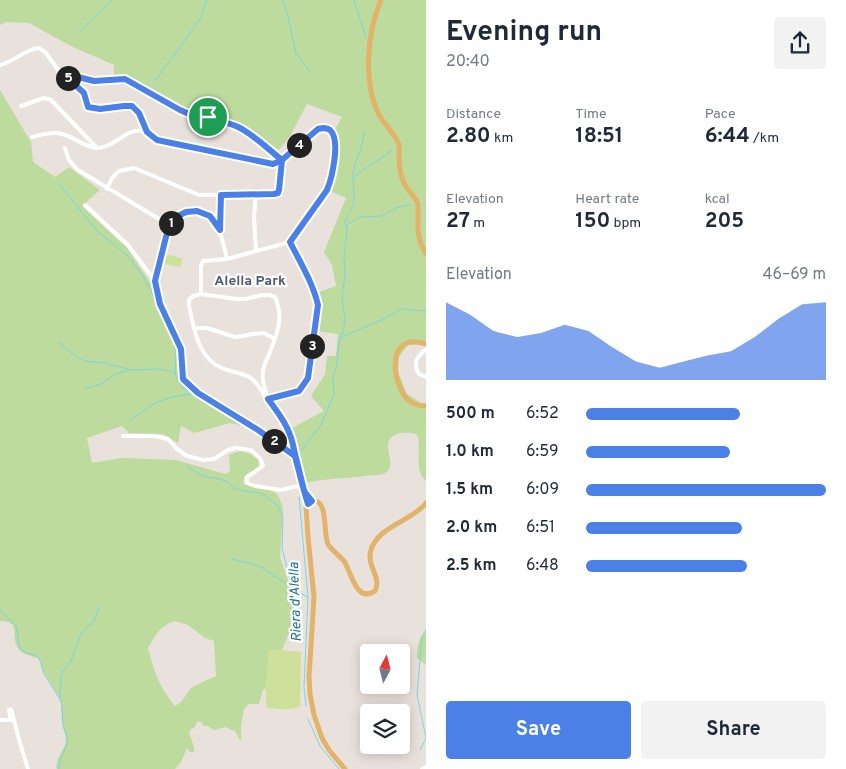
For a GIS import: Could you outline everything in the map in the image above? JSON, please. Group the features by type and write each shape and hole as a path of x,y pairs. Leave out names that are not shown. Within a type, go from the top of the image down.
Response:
{"main road":[{"path":"380,0 372,30 368,78 378,113 398,143 402,178 418,204 418,235 426,254"},
{"path":"426,344 413,342 405,344 398,353 395,370 396,378 408,400 417,405 426,406"},
{"path":"345,769 329,750 322,738 314,715 310,694 309,677 314,598 306,506 310,502 317,502 322,506 326,537 329,544 345,563 356,587 361,592 368,594 375,590 377,585 370,556 371,548 376,540 381,534 418,511 426,503"}],"street":[{"path":"0,65 39,48 46,53 56,68 84,93 88,107 100,109 132,106 139,113 147,132 157,140 273,164 282,160 318,129 324,128 329,130 336,148 330,184 290,242 227,259 204,261 202,266 201,294"},
{"path":"62,73 94,81 125,79 180,110 208,117 244,130 282,160"},
{"path":"21,106 44,98 51,100 96,148"},
{"path":"32,137 62,134 96,148 105,147 130,132 147,132"},
{"path":"65,148 69,160 78,170 169,225"},
{"path":"107,188 112,178 119,171 134,168 199,195 274,194 278,193 279,190 282,160"},
{"path":"256,194 254,216 256,251"},
{"path":"221,195 220,230 227,259"},
{"path":"85,205 128,245 155,281 160,304 181,349 183,379 198,393 258,430 295,456"},
{"path":"155,281 169,225 174,218 186,212 197,211 210,216 220,230"},
{"path":"268,399 299,391 308,378 318,305 307,275 290,242"},
{"path":"268,399 263,381 263,372 279,328 280,316 275,297 269,295 237,299 201,294 193,296 189,300 189,306 194,328 203,350 210,360 220,368 250,377 255,381 268,399 276,410 290,435 304,491 310,502"},
{"path":"194,328 207,328 235,337 264,334 275,339"},
{"path":"426,349 416,360 415,364 419,374 426,377"},
{"path":"123,436 154,436 168,439 187,456 203,460 214,459 235,448 251,450 260,458 263,466 247,477 247,483 281,490 303,485"},
{"path":"0,720 11,720 9,710 11,709 28,769"},
{"path":"422,769 426,767"}],"green space":[{"path":"0,0 426,0 426,344 408,345 399,357 398,372 407,394 421,403 426,403 426,481 420,472 418,437 416,434 404,433 397,434 389,442 390,468 387,472 376,475 305,483 290,429 324,411 311,396 325,374 327,356 336,356 338,334 317,331 321,308 319,292 336,286 332,265 324,252 346,198 330,191 340,146 335,129 342,117 307,104 290,136 277,152 236,123 221,120 209,114 189,111 125,76 114,77 114,65 69,45 29,23 6,22 0,25"},
{"path":"0,90 31,142 33,162 55,177 69,167 100,190 82,206 127,248 154,288 178,354 186,386 244,426 230,423 194,433 181,426 178,443 163,434 129,433 122,426 87,438 92,463 121,458 176,460 225,474 230,472 229,455 237,452 248,453 258,460 259,466 244,477 243,484 272,490 278,495 283,508 280,557 292,592 293,624 282,650 269,651 266,688 263,690 259,704 249,704 244,709 241,740 235,731 226,727 213,730 208,726 204,726 201,722 197,722 189,732 194,752 190,752 187,748 181,762 175,769 57,769 58,759 65,745 66,738 62,722 61,700 42,669 40,659 25,654 20,650 16,643 13,626 7,622 0,621","holes":["175,621 188,625 205,638 214,641 216,676 192,687 181,702 175,706 158,678 148,648 158,632 170,623"]},
{"path":"165,254 182,258 181,267 163,264"},
{"path":"426,629 426,665 417,658 417,650"},
{"path":"269,651 301,652 300,707 275,709 266,707"}],"waterway":[{"path":"79,32 112,0"},
{"path":"154,82 200,19 207,0"},
{"path":"283,0 296,53 310,72"},
{"path":"354,0 366,38"},
{"path":"301,451 321,425 334,395 333,377 345,318 342,297 347,231 345,221 354,205 353,174 365,131"},
{"path":"354,177 392,150"},
{"path":"58,183 98,232 127,255 143,276 174,344 176,352 175,374 182,387 196,396"},
{"path":"346,226 360,217 382,216 396,208 410,205"},
{"path":"341,337 382,320 401,309 426,311"},
{"path":"58,342 78,358 85,361 106,363 131,370 158,369 171,371 175,374"},
{"path":"85,389 101,384 115,374 129,370"},
{"path":"130,421 158,402 192,394"},
{"path":"186,466 199,474 228,482 233,488 260,493 277,505 283,516 282,548 288,572 294,589 307,597"},
{"name":"Riera d'Alella","path":"299,497 308,597 304,687 306,706"},
{"path":"231,559 261,567 293,588"},
{"path":"60,699 63,671 70,663 82,632 94,621 99,607"},
{"path":"0,610 16,626 20,649 39,658 44,674 60,699 63,726 68,739 60,760 59,769"},
{"path":"420,750 426,738 417,695 422,636 426,633"},
{"name":"Riera d'Alella","path":"308,719 320,746 339,769"}],"district":[{"name":"Alella Park","path":"250,281"}],"route":[{"path":"208,117 180,110 125,79 94,81 62,73 84,93 88,107 100,109 132,106 139,113 147,132 157,140 273,164 282,160 318,129 324,128 332,134 336,148 330,184 290,242 307,275 318,305 308,378 299,391 268,399 290,435 304,491 308,504 312,501 304,491 295,456 258,430 198,393 183,379 181,349 160,304 155,281 169,225 174,218 186,212 197,211 210,216 220,230 221,195 274,194 278,193 279,190 282,160 244,130 208,117"}]}
